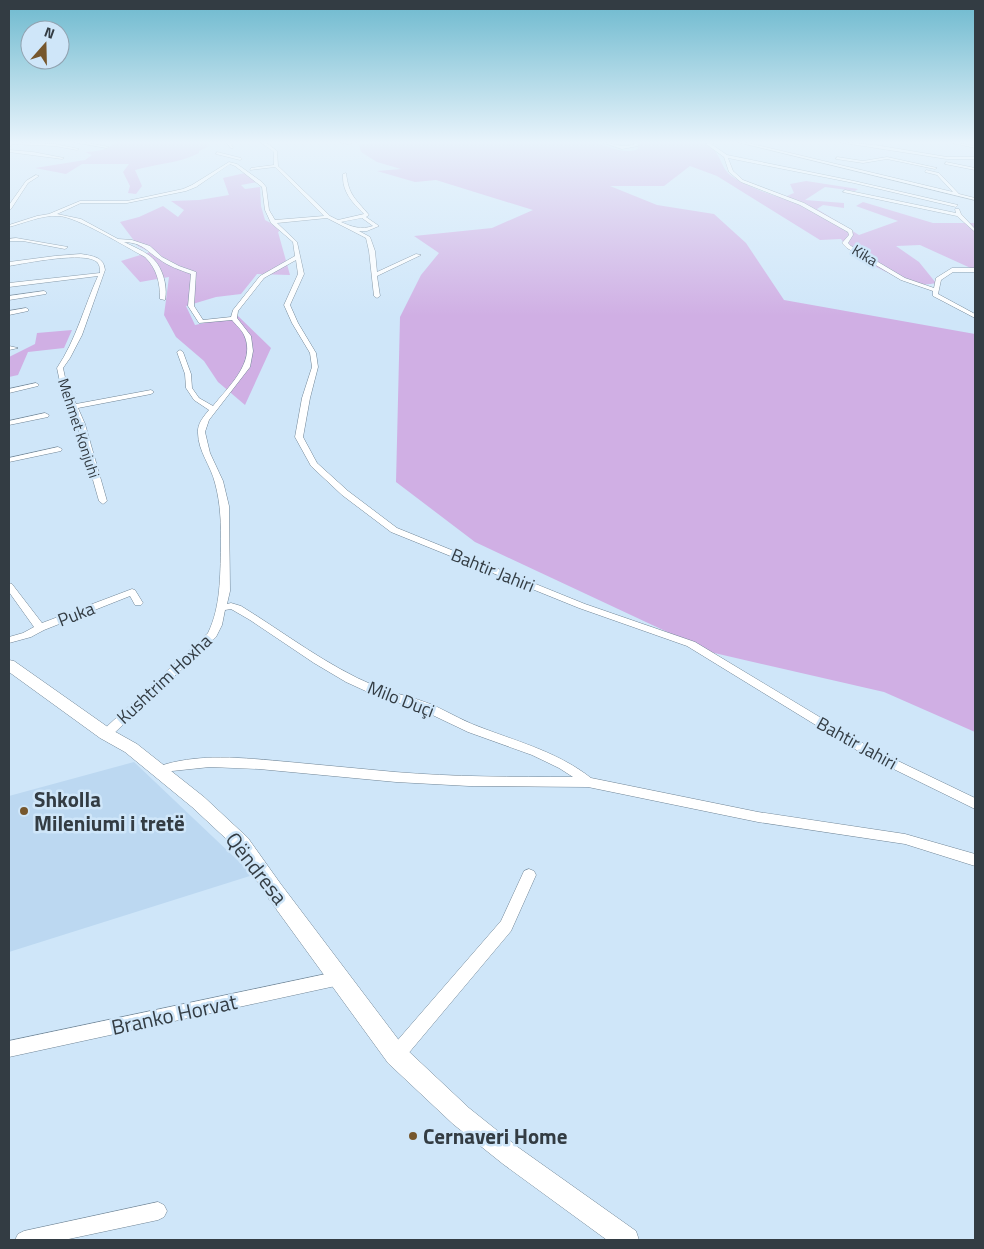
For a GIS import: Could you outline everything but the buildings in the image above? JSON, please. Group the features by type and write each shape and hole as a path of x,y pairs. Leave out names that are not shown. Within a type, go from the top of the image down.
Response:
{"street":[{"path":"9,226 51,216 80,202 127,202 140,199"},
{"path":"266,199 273,222 307,217 328,217 368,237 372,250 377,296"},
{"path":"310,199 328,217"},
{"path":"352,199 355,205 367,215 364,217"},
{"name":"Kika","path":"790,199 850,231 851,235 845,243 850,247 903,279 935,290"},
{"path":"884,199 959,215"},
{"path":"927,199 956,206"},
{"path":"957,199 956,206 959,215 975,231"},
{"path":"51,216 81,213"},
{"path":"60,216 79,220 118,240 154,262 162,278 162,298"},
{"path":"336,220 343,221 364,217 377,226 367,230 353,228"},
{"name":"Bahtir Jahiri","path":"273,222 295,242 301,274 287,305 294,323 313,353 315,367 306,398 299,437 314,464 345,493 394,530 582,606 691,644 867,751 975,804"},
{"path":"9,240 18,239 66,247"},
{"path":"118,240 132,241 148,247 160,258 177,267 194,272 191,306 201,322 234,318 235,311 262,277 297,257"},
{"path":"375,275 418,255"},
{"path":"9,264 62,257 92,257 100,261 103,268 102,274 9,285"},
{"path":"975,270 952,270 938,279 935,290 935,296 975,316"},
{"name":"Mehmet Konjuhi","path":"102,274 68,358 60,368 63,382 81,424 103,501"},
{"path":"9,298 44,293"},
{"path":"9,313 26,310"},
{"name":"Kushtrim Hoxha","path":"106,734 212,636 217,626 225,591 225,506 219,481 206,453 201,432 205,420 213,408 235,384 247,367 250,351 248,336 234,318"},
{"path":"180,352 188,374 189,388 196,400 213,408"},
{"path":"9,391 36,385"},
{"path":"74,407 152,392"},
{"path":"9,423 45,414"},
{"path":"9,460 58,449"},
{"path":"9,586 40,628"},
{"name":"Puka","path":"9,640 27,635 40,628 132,592 138,603"},
{"name":"Milo Duçi","path":"221,608 238,608 279,633 320,663 366,687 420,704 476,732 535,750 562,762 588,782"},
{"name":"Qëndresa","path":"9,665 106,734 131,748 198,802 242,843 273,889 396,1055 461,1116 511,1156 626,1240"},
{"path":"158,771 171,766 210,762 259,764 405,778 469,781 588,782 758,817 905,839 975,860"},
{"path":"396,1055 506,926 529,875"},
{"name":"Branko Horvat","path":"9,1049 340,978"},
{"path":"24,1240 158,1211"}],"shaded area":[{"path":"261,199 265,220 282,229 278,232 290,275 257,274 241,294 216,297 186,306 195,325 238,316 271,348 245,405 218,382 204,361 176,337 164,315 169,277 140,282 121,261 150,252 138,246 120,222 139,217 163,206 178,217 184,210 171,201"},
{"path":"498,199 643,199 657,205 714,214 746,243 784,300 975,334 975,732 884,692 710,652 475,542 396,482 400,317 421,275 439,253 414,236 492,228 533,210"},
{"path":"754,199 806,199 844,203 844,208 823,205 817,209 859,235 898,221 856,206 863,202 933,223 975,223 975,270 920,245 896,246 919,262 936,283 922,284 911,282 865,261 841,239 820,240"},
{"path":"72,330 64,348 28,352 18,375 9,377 9,357 35,344 37,333"},
{"path":"134,762 253,875 9,952 9,796"}],"place":[{"name":"Shkolla Mileniumi i tretë","path":"24,811"},
{"name":"Cernaveri Home","path":"413,1136"}]}
